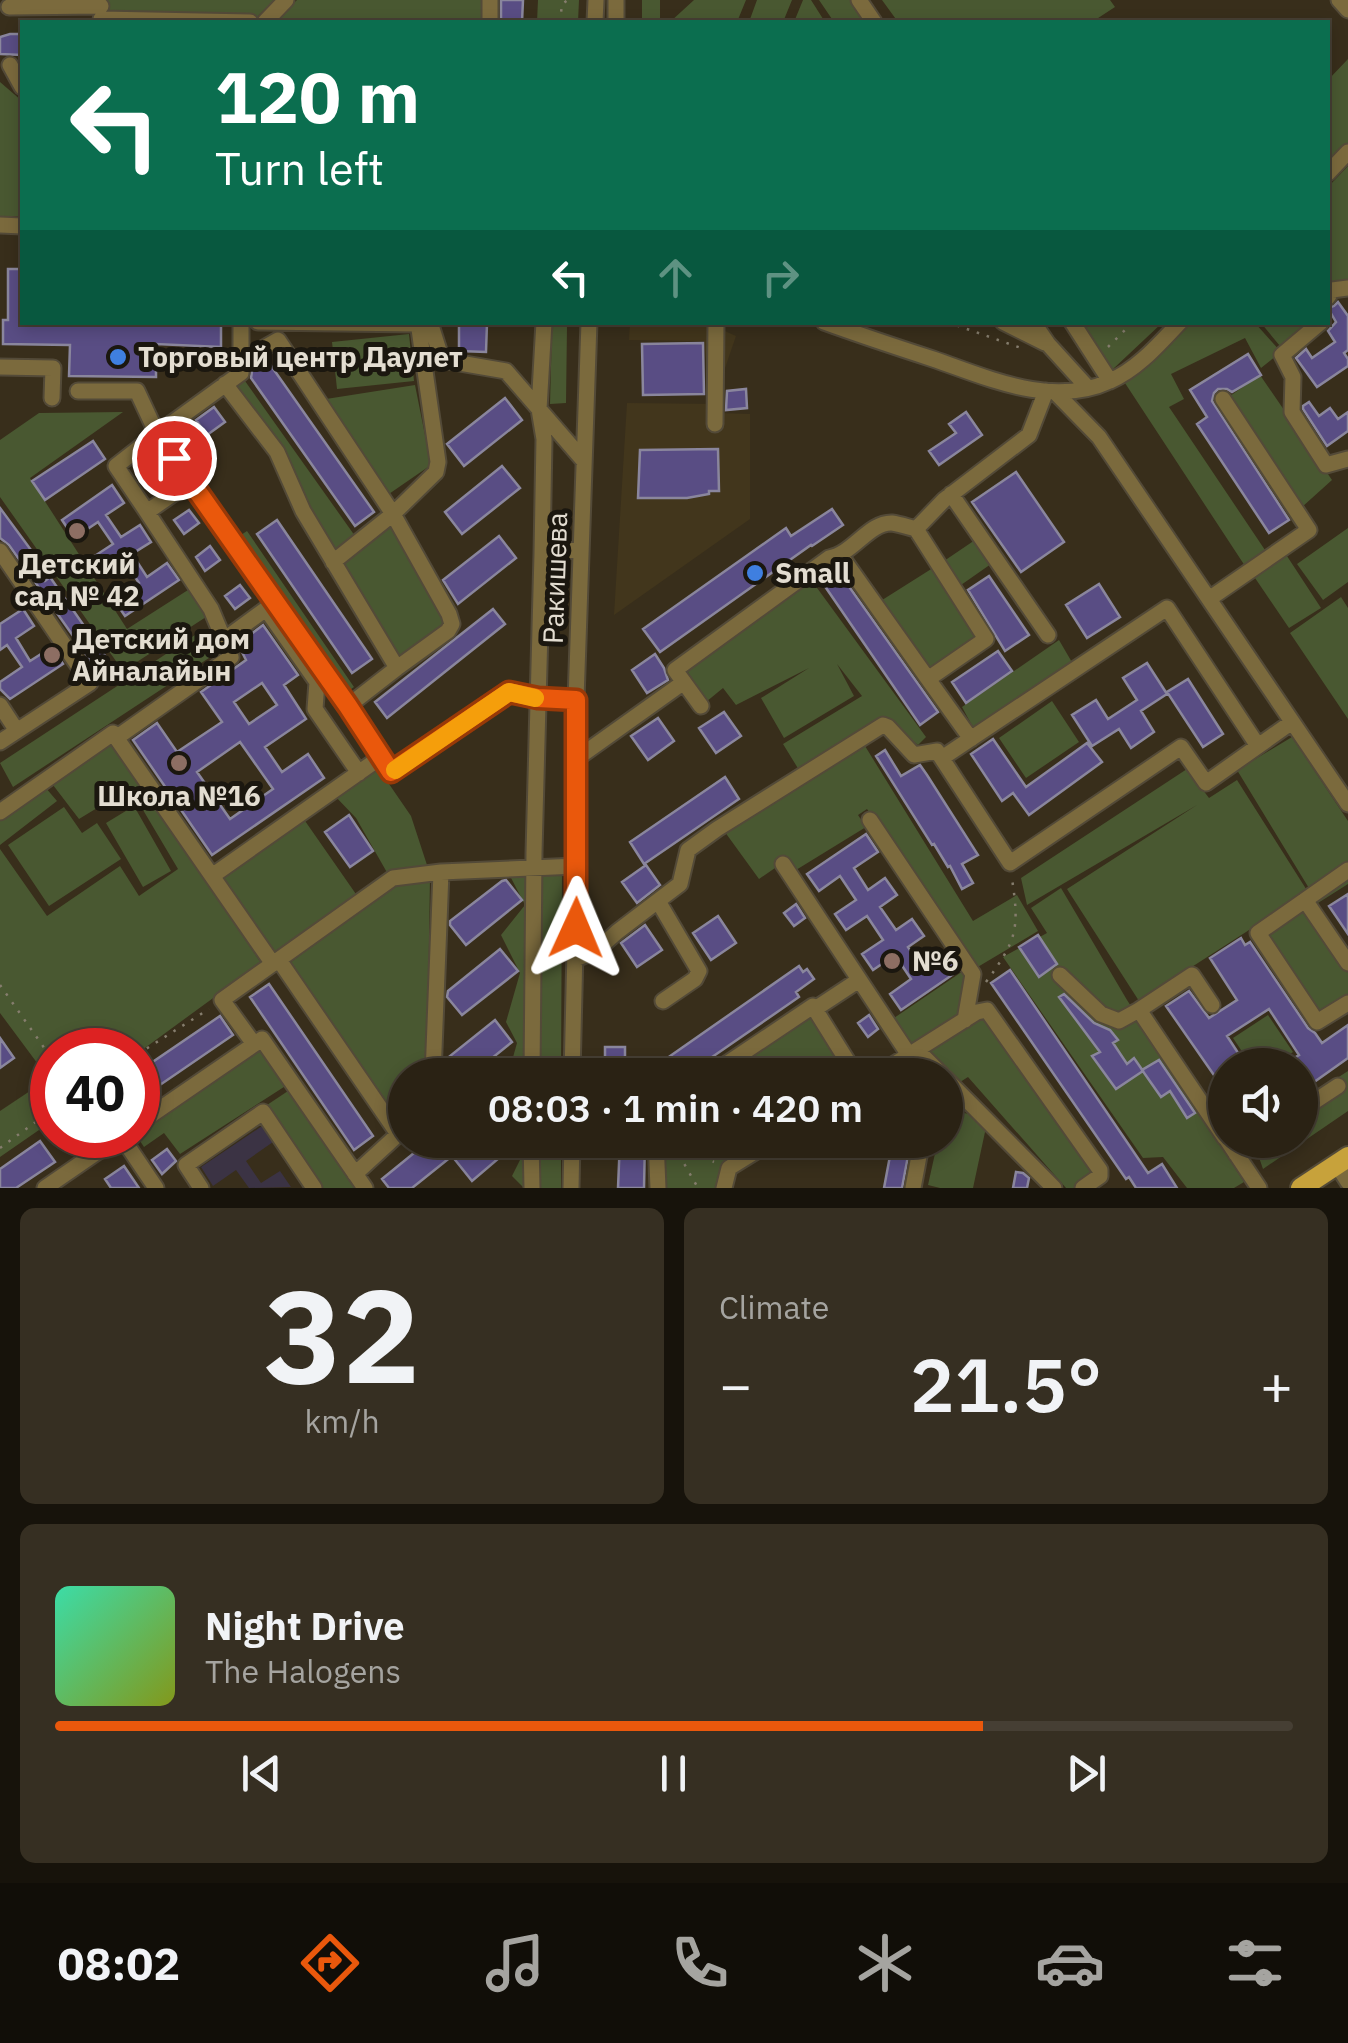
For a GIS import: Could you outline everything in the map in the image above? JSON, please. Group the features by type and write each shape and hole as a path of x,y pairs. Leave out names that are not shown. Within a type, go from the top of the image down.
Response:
{"main road":[{"path":"1301,1188 1344,1168"}],"street":[{"path":"266,20 286,0"},
{"path":"1340,0 1348,10"},
{"path":"6,7 164,20"},
{"path":"10,65 20,83"},
{"path":"1330,171 1348,152"},
{"path":"116,738 231,657 211,609 116,466 241,373 241,325"},
{"path":"333,562 393,514 436,472 422,325"},
{"path":"423,325 442,360 506,371 584,462"},
{"path":"532,1058 544,439 539,409 544,325"},
{"name":"Ракишева","path":"572,1058 576,700 589,325"},
{"path":"715,424 716,325"},
{"path":"833,325 1014,387 1051,391 1088,388 1110,381 1143,360 1177,325"},
{"path":"1009,325 1048,344"},
{"path":"1035,325 1088,388"},
{"path":"1074,325 1110,381"},
{"path":"1317,325 1282,355 1293,376 1292,412 1326,465 1348,459"},
{"path":"241,362 278,340 393,514 452,620 448,631 348,706"},
{"path":"0,367 53,368 52,398"},
{"path":"226,384 277,452 303,511 397,668"},
{"path":"78,391 137,391 157,434 391,772 509,692 576,700"},
{"path":"916,529 952,494 1029,434 1051,391"},
{"path":"1051,391 1099,437 1348,804"},
{"path":"1209,599 1309,530 1223,399"},
{"path":"146,512 190,482"},
{"path":"952,494 1048,635"},
{"path":"701,706 675,670 829,558 842,556 882,525 891,523 916,529 986,640 928,679"},
{"path":"542,554 581,549"},
{"path":"0,551 90,683 0,742"},
{"path":"842,556 970,739"},
{"path":"942,758 1167,608 1258,746"},
{"path":"225,639 266,609 317,682 316,709 358,773"},
{"path":"576,759 684,682"},
{"path":"0,705 17,730"},
{"path":"575,959 596,950 680,884 688,850 877,727 888,727 914,755 937,751 1010,863 1181,747 1206,783 1292,722"},
{"path":"0,812 113,733 212,876 388,1112"},
{"path":"212,876 380,757"},
{"path":"870,820 973,974 964,1020"},
{"path":"783,864 859,980 920,1058"},
{"path":"254,1044 222,1000 394,878 577,866"},
{"path":"1348,870 1258,934 1318,1022 1348,1003"},
{"path":"434,1058 441,872"},
{"path":"1305,900 1348,963"},
{"path":"658,901 699,970 695,979 662,1000"},
{"path":"1060,974 1102,1014 1118,1021 1192,975 1212,1005"},
{"path":"815,1009 859,980"},
{"path":"736,1058 814,1006 845,1058"},
{"path":"904,1058 964,1020 984,1010 990,1013 1100,1170 1100,1176 1083,1188"},
{"path":"1139,1010 1208,1113"},
{"path":"160,1109 262,1039 365,1188"},
{"path":"1318,1099 1338,1086"},
{"path":"963,1098 1054,1188"},
{"path":"201,1188 186,1165 263,1112 314,1188"},
{"path":"355,1174 388,1144"},
{"path":"45,1188 89,1158"},
{"path":"136,1158 156,1188"},
{"path":"531,1158 532,1188"},
{"path":"571,1188 572,1158"},
{"path":"657,1158 658,1188"},
{"path":"724,1188 729,1168 745,1158"},
{"path":"913,1188 919,1158"},
{"path":"1239,1158 1259,1188"}],"path":[{"path":"956,325 1032,352"},
{"path":"1096,359 1131,325"},
{"path":"986,982 1008,952 1018,916 1010,863"},
{"path":"0,985 30,1028"},
{"path":"160,1040 222,1000"},
{"path":"0,1148 30,1126"},
{"path":"681,1158 698,1188"},
{"path":"707,1158 729,1168"}],"shaded area":[{"path":"630,325 711,325 736,336 720,383 708,380 704,341 629,340"},
{"path":"627,403 717,404 718,413 750,414 750,519 614,615"},
{"path":"262,1126 273,1142 246,1161 261,1183 280,1171 291,1187 249,1188 236,1170 213,1186 201,1167"}],"green space":[{"path":"108,0 274,0 258,16 107,11"},
{"path":"297,0 483,0 483,20 276,20"},
{"path":"538,0 579,0 578,20 537,20"},
{"path":"642,0 660,0 660,20 642,20"},
{"path":"694,0 746,0 738,20 672,20"},
{"path":"757,0 792,0 784,20 750,20"},
{"path":"803,0 811,0 824,20 795,20"},
{"path":"819,0 850,0 865,20 833,20"},
{"path":"882,0 1110,0 1115,7 1095,20 897,20"},
{"path":"1348,59 1348,144 1330,160 1330,78"},
{"path":"0,82 20,99 20,216 0,216"},
{"path":"1348,166 1348,281 1330,283 1330,185"},
{"path":"1083,325 1160,325 1112,370"},
{"path":"1187,325 1257,325 1281,352 1261,368 1245,338 1171,374 1184,399 1169,407 1267,553 1245,566 1123,380 1153,360"},
{"path":"1263,325 1306,325 1280,346"},
{"path":"567,326 566,403 550,404 552,327"},
{"path":"409,334 414,381 337,389 332,342"},
{"path":"1260,375 1332,480 1302,507 1230,396"},
{"path":"245,381 355,536 332,551 284,452 233,384"},
{"path":"415,385 431,465 386,496 326,399"},
{"path":"123,412 30,478 127,629 188,590 206,617 123,671 0,497 0,440 39,413"},
{"path":"398,519 457,614 400,662 343,563"},
{"path":"1348,528 1348,582 1323,600 1297,564"},
{"path":"247,531 354,687 342,696 235,539"},
{"path":"975,540 991,564 961,585 944,561"},
{"path":"1285,553 1321,608 1289,628 1253,575"},
{"path":"936,566 982,640 930,674 879,602"},
{"path":"812,581 926,737 918,745 885,719 799,770 783,744 862,696 837,664 854,696 784,738 761,698 809,668 736,705 723,688 706,702 683,664"},
{"path":"1341,597 1348,608 1348,719 1290,633"},
{"path":"201,631 215,654 13,787 0,763"},
{"path":"1059,640 1073,664 975,731 962,707"},
{"path":"1052,701 1079,742 1026,778 999,738"},
{"path":"1292,737 1348,821 1348,884 1318,903 1237,770"},
{"path":"113,743 261,963 160,1037 160,1028 30,1028 30,1053 0,1013 0,849 47,916 120,866 139,896 178,869 130,788 79,819 53,785"},
{"path":"865,746 973,921 1017,895 1038,931 976,968 867,809 858,815 866,827 796,870 788,859 759,879 722,828"},
{"path":"376,765 411,816 427,865 389,876 356,818 334,795"},
{"path":"1187,769 1209,798 1237,780 1308,892 1139,1001 1067,889 1197,805 1027,905 1021,878"},
{"path":"45,787 57,801 0,845 0,819"},
{"path":"134,806 171,871 143,887 106,823"},
{"path":"64,807 82,833 97,823 121,859 49,906 8,845"},
{"path":"303,818 358,897 275,954 221,876"},
{"path":"509,874 562,874 561,1058 513,1058 517,1043 506,1022 520,973 501,935 525,905"},
{"path":"430,878 427,1058 388,1058 388,1106 291,962 394,885"},
{"path":"1061,888 1208,1126 1208,1158 1229,1158 1244,1182 1234,1188 1187,1188 1163,1157 1143,1158 1003,957 1047,933 1031,908"},
{"path":"1308,904 1348,964 1348,999 1320,1019 1264,935"},
{"path":"963,971 968,977 960,1017 910,1049 894,1018"},
{"path":"812,1012 842,1058 743,1058"},
{"path":"986,1012 1098,1173 1075,1188 1066,1188 968,1077 963,1080 963,1058 933,1058 927,1051"},
{"path":"1268,1015 1290,1048 1240,1048 1233,1038"},
{"path":"258,1046 287,1085 180,1154 164,1133 160,1136 160,1115"},
{"path":"1348,1071 1348,1111 1318,1131 1318,1090"},
{"path":"30,1091 30,1136 0,1157 0,1111"},
{"path":"288,1091 355,1188 320,1188 264,1107"},
{"path":"963,1113 988,1118 973,1188 928,1185 934,1158 963,1158"},
{"path":"521,1158 561,1158 561,1188 524,1188 512,1176"},
{"path":"662,1158 748,1158 720,1188 664,1188"},
{"path":"1259,1158 1279,1158 1263,1169"}],"building":[{"path":"501,0 523,0 522,20 501,20"},
{"path":"20,34 20,55 0,54 0,37"},
{"path":"8,269 20,269 20,325 221,325 221,347 156,344 156,377 69,376 70,345 3,344 3,320 8,320"},
{"path":"1338,302 1348,316 1348,350 1344,353 1348,366 1317,387 1296,358 1306,349 1312,358 1335,342 1328,331 1336,322 1330,312"},
{"path":"459,325 487,325 486,352 459,351"},
{"path":"703,343 704,394 643,395 642,344"},
{"path":"1248,354 1261,375 1232,392 1218,389 1212,401 1289,520 1269,533 1197,424 1207,417 1190,390"},
{"path":"267,360 374,512 355,526 251,378 252,371"},
{"path":"746,389 747,408 726,410 727,391"},
{"path":"505,398 522,420 464,466 447,444"},
{"path":"1309,402 1319,416 1330,408 1338,419 1348,412 1348,431 1327,446 1303,409"},
{"path":"214,407 225,422 207,435 196,420"},
{"path":"966,412 982,435 939,465 929,451 956,433 949,424"},
{"path":"93,441 105,459 45,500 32,481"},
{"path":"718,449 719,491 687,498 638,498 640,450"},
{"path":"151,453 161,467 146,477 137,464"},
{"path":"502,466 520,488 462,534 445,512"},
{"path":"1016,472 1064,542 1021,572 972,502"},
{"name":"Детский сад № 42","path":"112,485 124,503 106,515 121,537 140,525 151,542 132,554 147,577 167,563 179,580 125,616 114,600 139,583 124,560 101,576 90,559 113,544 98,522 74,538 62,520"},
{"path":"0,508 31,550 26,554 45,581 50,577 119,676 107,684 9,545 0,538"},
{"path":"832,509 843,525 660,652 643,629 786,528 791,536"},
{"path":"189,510 199,523 184,534 174,520"},
{"path":"277,520 372,659 352,673 257,534"},
{"path":"499,536 516,558 458,604 443,580"},
{"path":"210,546 220,560 205,571 196,557"},
{"path":"838,571 938,712 920,725 822,582"},
{"path":"989,576 1029,635 1005,651 968,590"},
{"path":"1099,584 1120,617 1087,638 1066,605"},
{"path":"240,585 250,598 235,609 225,596"},
{"name":"Детский дом Айналайын","path":"23,609 34,626 16,638 30,661 52,647 63,664 10,699 0,689 0,682 22,667 7,645 0,650 0,624"},
{"path":"493,609 505,624 387,718 375,702"},
{"name":"Школа №16","path":"263,625 298,675 284,685 306,719 265,747 282,772 308,754 324,778 212,855 133,740 157,723 177,752 222,722 201,692 246,660 238,644","holes":["262,683 277,705 249,724 234,702","240,742 273,789 230,819 197,772"]},
{"path":"998,651 1012,671 966,703 952,682"},
{"path":"655,654 668,680 647,693 632,670"},
{"path":"1147,663 1167,694 1141,711 1154,732 1131,748 1119,729 1092,746 1072,715 1096,700 1108,719 1137,700 1123,678"},
{"path":"1188,679 1223,734 1203,747 1167,692"},
{"path":"724,712 741,736 716,753 699,728"},
{"path":"658,718 674,741 648,760 631,736"},
{"path":"993,739 1026,787 1087,743 1102,762 1029,815 1013,793 1002,801 971,754"},
{"path":"885,750 901,776 920,765 927,775 978,855 962,864 973,883 962,889 950,866 932,845 876,756"},
{"path":"725,777 739,799 644,864 630,842"},
{"path":"349,815 373,851 350,867 325,832"},
{"path":"866,834 878,852 854,868 868,890 885,878 897,895 880,907 896,930 912,919 924,936 908,947 924,971 947,955 958,971 901,1010 890,994 911,979 895,955 873,970 862,954 883,940 867,916 846,930 835,914 856,900 840,876 819,891 807,874"},
{"path":"646,865 660,885 637,903 622,882"},
{"path":"506,880 522,900 466,945 450,921"},
{"path":"1348,894 1348,934 1329,906"},
{"path":"796,904 805,918 794,926 784,913"},
{"path":"718,916 736,943 711,960 693,933"},
{"path":"645,925 662,950 637,967 621,943"},
{"path":"1038,935 1057,964 1039,977 1019,947"},
{"path":"1241,938 1245,945 1250,942 1322,1043 1348,1025 1348,1058 1318,1079 1318,1048 1294,1048 1269,1009 1227,1036 1235,1048 1208,1048 1208,1067 1166,1006 1189,991 1209,1018 1237,1000 1210,958"},
{"path":"500,949 518,971 462,1015 447,997 448,991"},
{"path":"799,966 814,979 796,992 799,997 711,1058 667,1058"},
{"path":"1010,970 1148,1173 1162,1164 1177,1188 1136,1188 1129,1177 1126,1179 991,983"},
{"path":"269,984 373,1136 354,1150 250,997"},
{"path":"1064,994 1094,1023 1110,1030 1118,1040 1113,1043 1127,1064 1134,1058 1143,1071 1116,1089 1092,1056 1100,1052 1059,997"},
{"path":"869,1015 878,1029 868,1037 858,1023"},
{"path":"220,1016 233,1035 160,1085 160,1057"},
{"path":"495,1020 512,1042 492,1058 448,1058"},
{"path":"0,1038 14,1058 0,1068"},
{"path":"605,1047 625,1047 625,1058 605,1058"},
{"path":"1159,1060 1195,1113 1187,1118 1170,1091 1161,1097 1142,1070"},
{"path":"30,1148 30,1158 52,1158 55,1162 16,1188 0,1188 0,1169"},
{"path":"167,1149 176,1161 162,1174 152,1160 160,1158"},
{"path":"408,1158 450,1158 412,1188 389,1188 382,1179"},
{"path":"454,1158 499,1158 472,1181"},
{"path":"619,1158 645,1158 644,1188 618,1188"},
{"path":"890,1158 908,1158 902,1188 884,1188"},
{"path":"124,1166 139,1188 111,1188 105,1179"},
{"path":"1016,1172 1029,1178 1027,1188 1013,1188"}],"slow traffic":[{"path":"395,770 509,692 535,698"}],"place":[{"name":"Торговый центр Даулет","path":"118,357"},
{"name":"Детский сад № 42","path":"77,531"},
{"name":"Small","path":"755,573"},
{"name":"Детский дом Айналайын","path":"52,655"},
{"name":"Школа №16","path":"179,763"},
{"name":"№6","path":"892,961"}],"route":[{"path":"174,458 391,772 509,692 576,700 576,928"}]}
